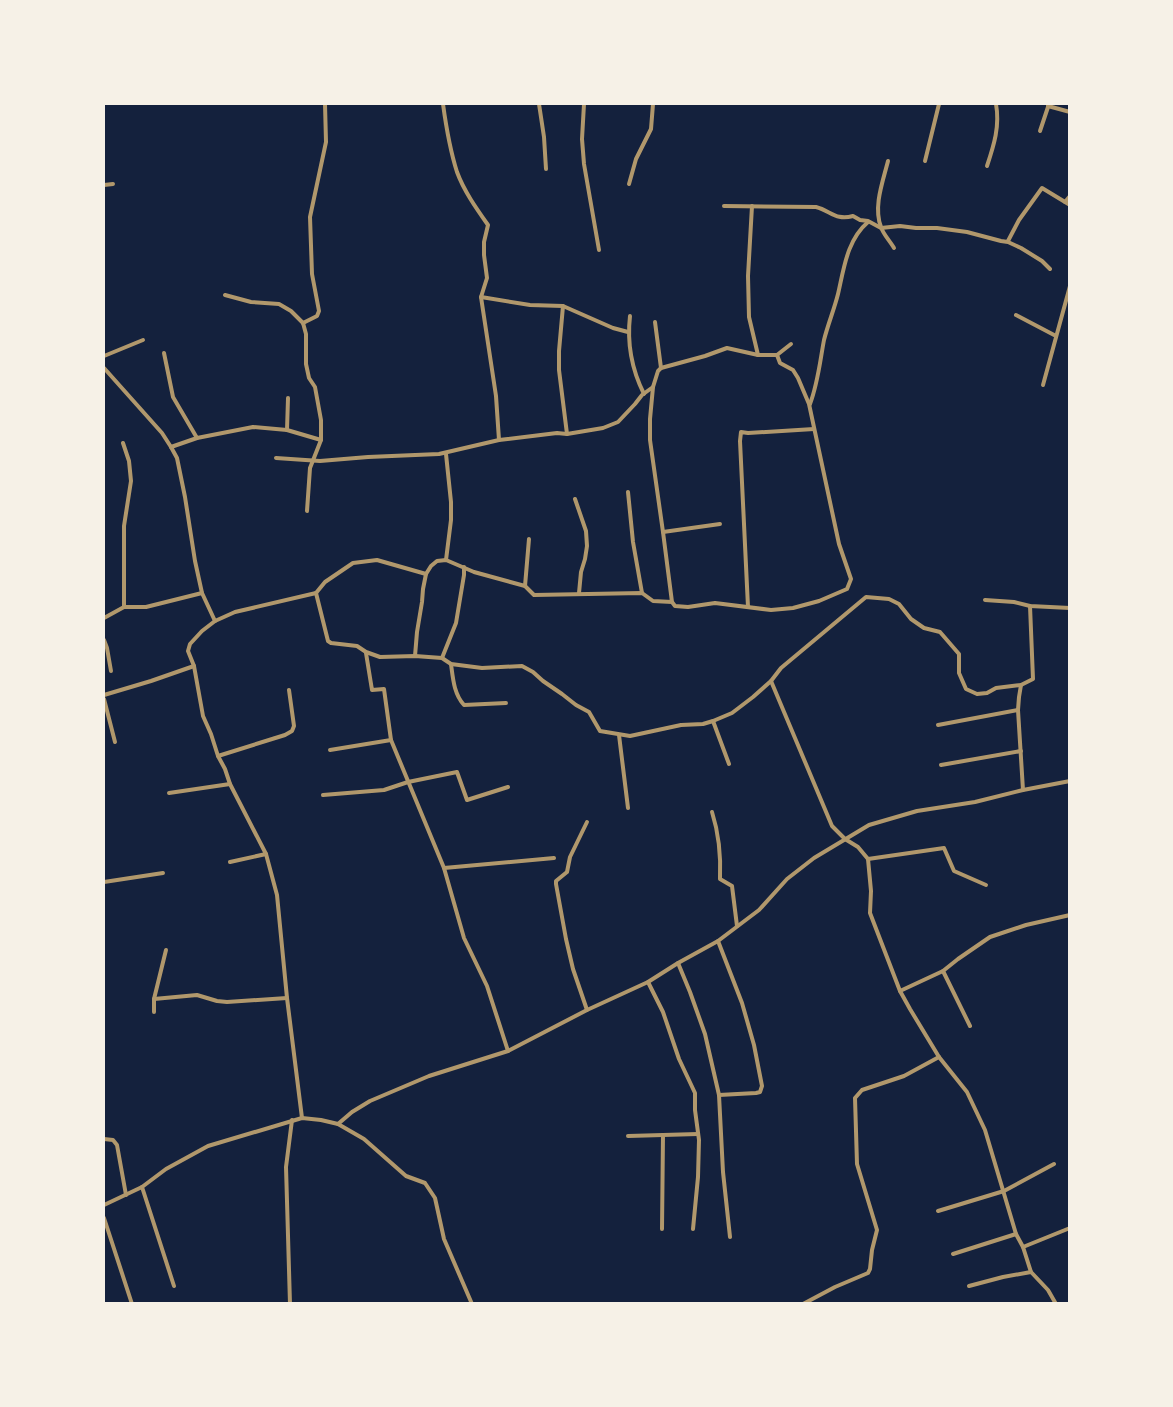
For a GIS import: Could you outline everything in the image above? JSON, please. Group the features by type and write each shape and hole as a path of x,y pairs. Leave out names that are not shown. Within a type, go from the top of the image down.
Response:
{"street":[{"path":"303,323 317,316 319,310 312,274 310,217 326,142 326,104"},
{"path":"443,104 458,172 475,208 488,225 484,249 487,278 482,297 496,396 499,440"},
{"path":"539,104 546,169"},
{"path":"584,104 582,139 584,164 599,250"},
{"path":"629,184 636,159 651,129 654,104"},
{"path":"925,161 939,104"},
{"path":"987,166 997,133 996,104"},
{"path":"1040,131 1048,105 1070,112"},
{"path":"888,161 879,201 879,212 881,228 894,248"},
{"path":"104,185 113,184"},
{"path":"1008,242 1019,220 1041,188 1070,205"},
{"path":"1065,201 1070,196"},
{"path":"723,206 816,207 836,217 853,216 881,228 900,226 967,232 1008,242 1042,261 1050,269"},
{"path":"752,206 748,276 749,317 758,355"},
{"path":"809,404 815,389 825,338 846,260 854,238 868,221"},
{"path":"1043,385 1070,286"},
{"path":"225,295 251,302 279,304 291,311 303,323 306,334 306,364 309,378 315,387 321,420 321,440 310,468 307,511"},
{"path":"482,297 530,305 563,306 613,328 628,332"},
{"path":"563,306 559,361 567,434"},
{"path":"630,315 628,332 636,379 644,394"},
{"path":"1016,315 1056,336"},
{"path":"655,322 661,368"},
{"path":"104,356 143,340"},
{"path":"777,355 780,363 793,370 809,404 838,543 851,579 847,589 819,601 793,608 771,610 715,603 688,607 675,606 672,602 650,440 653,387 658,371 661,368 727,348 758,355 777,355 791,344"},
{"path":"164,353 173,397 197,438"},
{"path":"104,368 162,433 177,458 202,593 215,621"},
{"path":"276,458 313,460 446,453 499,440 557,433 567,434 603,428 618,422 653,387"},
{"path":"287,430 288,398"},
{"path":"171,447 197,438 253,427 287,430 321,440"},
{"path":"748,607 741,432 814,429"},
{"path":"123,443 129,461 131,481 124,526 124,607"},
{"path":"446,453 451,520 446,560"},
{"path":"628,492 633,542 642,593"},
{"path":"575,499 586,531 587,546 579,593"},
{"path":"663,532 720,524"},
{"path":"525,586 529,539"},
{"path":"302,1118 277,895 266,854 230,784 202,716 194,666 188,651 190,644 215,621 235,612 316,593 325,582 353,563 376,560 426,574"},
{"path":"415,656 426,574 437,561 446,560 474,572 525,586 534,595 642,593 653,600 672,602"},
{"path":"442,658 456,623 464,567"},
{"path":"104,618 124,607 146,607 202,593"},
{"path":"316,593 328,641 357,646 380,657 442,658 451,664 482,668 522,666 576,705 590,711 600,731 630,736 681,725 703,724 732,713 771,681 781,668 866,597 890,600 898,604 911,619 924,628 940,632 959,654 959,673 966,689 977,694 987,693 996,688 1021,685 1034,679 1030,606"},
{"path":"985,600 1070,608"},
{"path":"104,640 111,671"},
{"path":"366,652 372,690 384,689 391,740 444,868 464,938 487,986 508,1051"},
{"path":"451,664 454,689 462,704 506,703"},
{"path":"115,742 104,697 194,666"},
{"path":"771,681 832,826 845,839 858,847 868,859 871,891 870,913 900,991 939,1057 967,1092 981,1120 1016,1234 1031,1272 1048,1290 1056,1304"},
{"path":"1021,685 1018,710 1023,790"},
{"path":"218,756 292,731 294,726 289,690"},
{"path":"938,725 1018,710"},
{"path":"713,721 729,764"},
{"path":"618,735 628,808"},
{"path":"330,750 391,740"},
{"path":"941,765 1021,751"},
{"path":"323,795 384,790 408,782 458,772 468,800 508,787"},
{"path":"338,1124 370,1101 429,1076 508,1051 587,1010 648,982 718,941 759,910 786,879 814,858 868,825 907,814 1070,781"},
{"path":"169,793 230,784"},
{"path":"712,812 721,862 720,879 733,887 738,926"},
{"path":"587,822 570,857 567,873 556,881 556,884 573,969 587,1010"},
{"path":"868,859 944,848 954,871 986,885"},
{"path":"230,862 266,854"},
{"path":"444,868 554,858"},
{"path":"104,882 164,873"},
{"path":"900,991 943,971 990,937 1026,925 1070,915"},
{"path":"718,941 742,1003 754,1045 762,1086 760,1092 719,1095"},
{"path":"154,1012 154,999 166,950"},
{"path":"678,963 705,1034 719,1095 723,1172 730,1238"},
{"path":"943,971 970,1026"},
{"path":"648,982 663,1012 679,1059 694,1093 698,1134 698,1177 693,1229"},
{"path":"154,999 197,995 227,1002 287,998"},
{"path":"803,1304 868,1273 870,1269 872,1250 878,1230 862,1186 857,1164 855,1098 862,1090 904,1076 939,1057"},
{"path":"104,1204 142,1187 166,1168 208,1146 302,1118 338,1124 364,1139 406,1176 425,1184 435,1198 444,1239 472,1304"},
{"path":"290,1304 286,1167 292,1120"},
{"path":"628,1136 698,1134"},
{"path":"662,1228 663,1135"},
{"path":"104,1139 113,1140 117,1145 126,1195"},
{"path":"938,1211 1004,1191 1054,1164"},
{"path":"142,1187 174,1286"},
{"path":"104,1218 132,1304"},
{"path":"1023,1247 1070,1228"},
{"path":"953,1254 1016,1234"},
{"path":"969,1286 1031,1272"}]}
